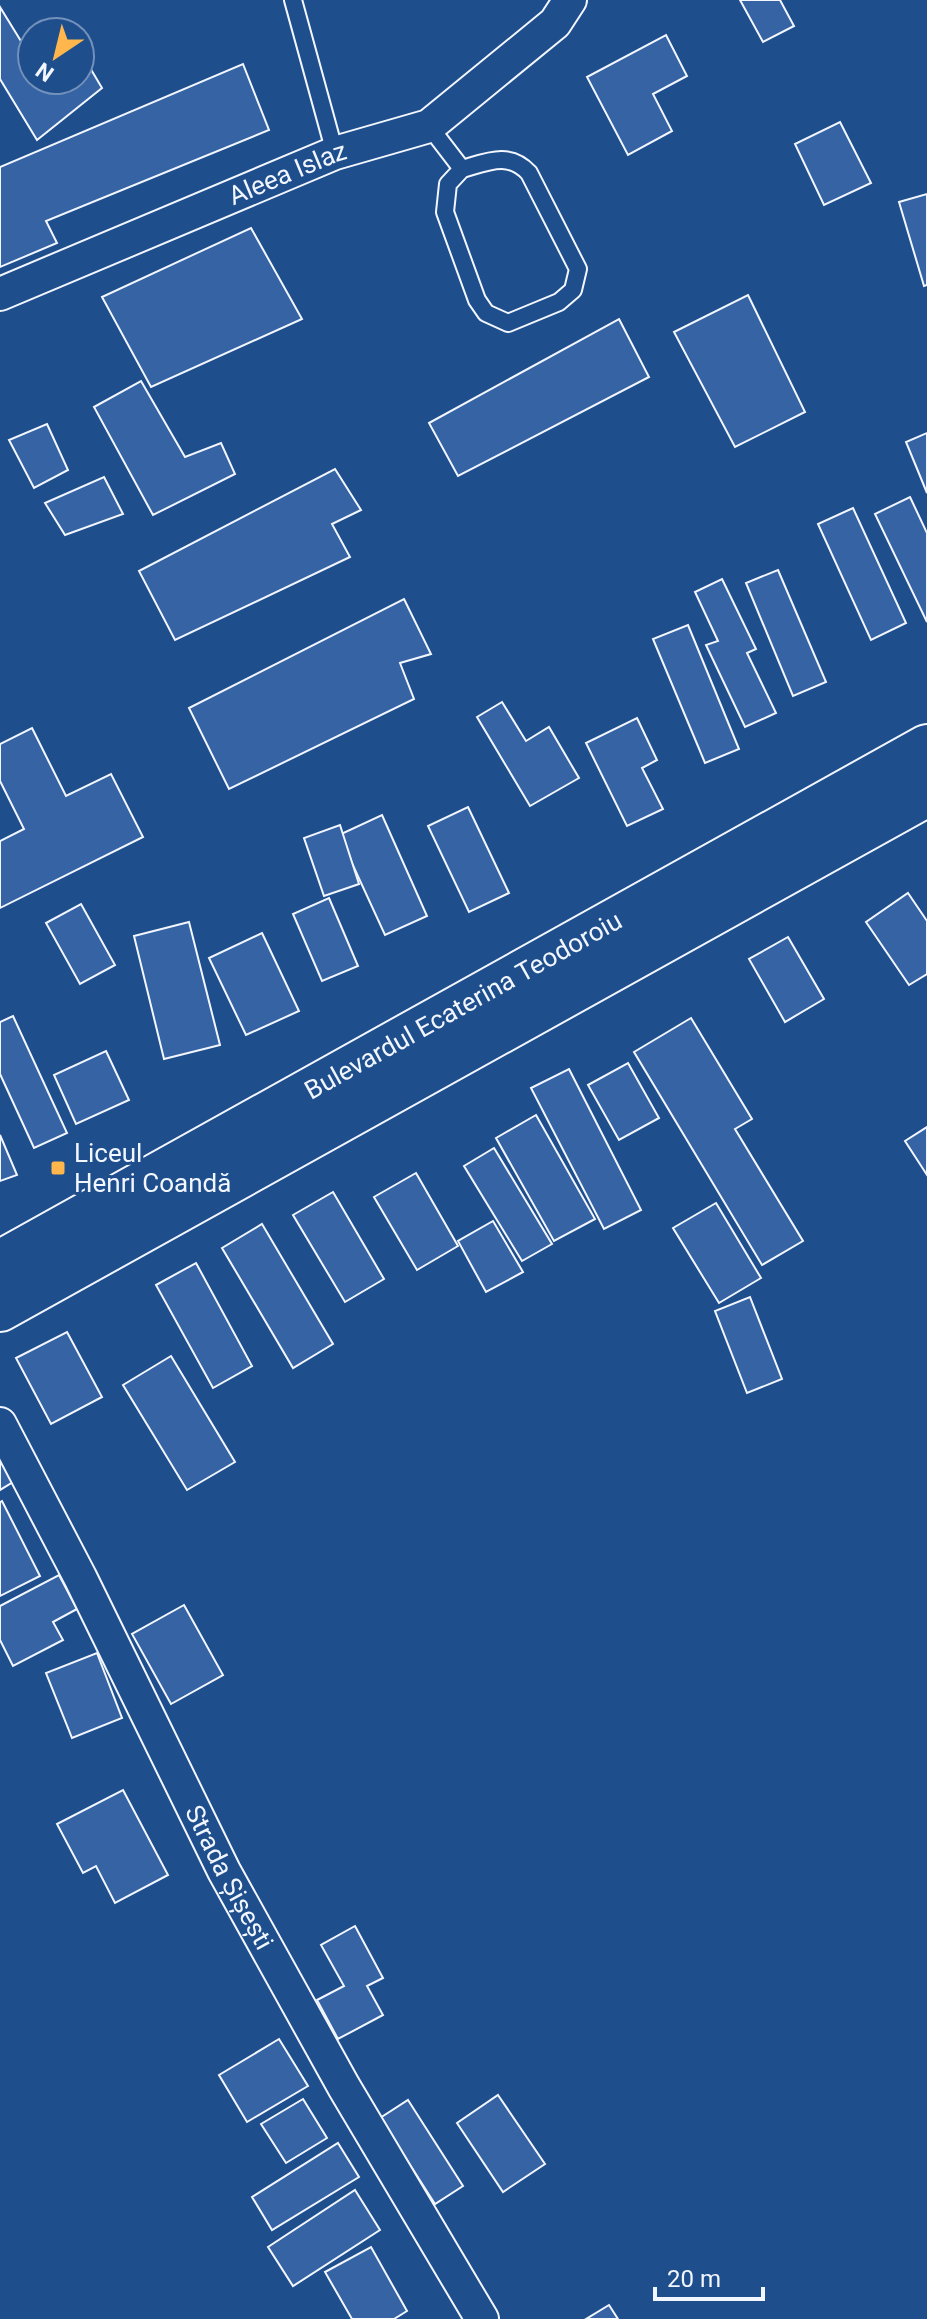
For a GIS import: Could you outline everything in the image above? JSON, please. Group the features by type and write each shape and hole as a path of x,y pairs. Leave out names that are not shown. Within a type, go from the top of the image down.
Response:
{"main road":[{"name":"Bulevardul Ecaterina Teodoroiu","path":"0,1263 927,747"},
{"name":"Bulevardul Ecaterina Teodoroiu","path":"0,1309 927,794"}],"street":[{"name":"Aleea Islaz","path":"0,294 335,153 429,126 562,12"},
{"name":"Strada Șișești","path":"0,1424 87,1591 224,1871 344,2087 482,2319"}],"lane":[{"path":"293,0 335,153"},
{"path":"429,126 462,169"},
{"path":"503,158 521,164 529,173 578,269 573,290 559,302 508,323 486,313 477,300 445,212 448,184 462,169 503,158"}],"building":[{"path":"740,0 780,0 794,26 763,42"},
{"path":"0,7 16,33 16,96 92,96 37,140 0,79"},
{"path":"666,35 687,76 653,94 672,131 628,155 587,77"},
{"path":"243,64 269,130 46,221 57,243 0,267 0,167"},
{"path":"96,78 102,88 96,93"},
{"path":"840,122 871,183 824,205 795,144"},
{"path":"927,194 927,285 924,286 899,202"},
{"path":"251,228 302,319 151,387 102,297"},
{"path":"748,295 805,412 735,447 674,332"},
{"path":"619,319 649,377 458,476 429,423"},
{"path":"141,381 185,457 221,443 235,474 153,515 94,407"},
{"path":"47,424 68,470 34,488 9,440"},
{"path":"927,433 927,493 906,442"},
{"path":"335,469 361,510 332,524 350,557 175,640 139,571"},
{"path":"104,477 123,514 65,535 45,503"},
{"path":"910,497 927,533 927,622 875,514"},
{"path":"853,508 906,623 871,640 818,524"},
{"path":"778,570 826,682 793,696 746,583"},
{"path":"722,579 756,649 747,653 776,713 745,727 706,645 718,641 695,592"},
{"path":"404,599 431,654 400,663 414,699 229,789 189,708"},
{"path":"688,625 739,749 705,763 653,639"},
{"path":"502,702 526,741 549,727 579,778 530,806 477,717"},
{"path":"637,718 657,760 642,768 663,809 627,826 586,743"},
{"path":"32,728 66,796 111,774 143,837 0,908 0,841 24,829 0,781 0,744"},
{"path":"468,807 509,893 469,912 428,826"},
{"path":"382,815 427,916 385,935 339,835"},
{"path":"340,825 359,884 324,896 304,838"},
{"path":"908,893 927,921 927,974 909,985 866,922"},
{"path":"329,898 358,966 322,981 293,914"},
{"path":"81,904 115,965 80,984 46,923"},
{"path":"189,922 220,1045 164,1059 134,936"},
{"path":"262,933 299,1011 246,1035 209,958"},
{"path":"788,937 824,999 785,1022 749,959"},
{"path":"13,1016 67,1133 34,1148 0,1074 0,1022"},
{"path":"691,1018 752,1119 735,1129 803,1241 762,1265 634,1052"},
{"path":"106,1051 129,1100 76,1124 54,1075"},
{"path":"628,1063 659,1118 619,1140 588,1085"},
{"path":"569,1069 641,1210 604,1229 531,1088"},
{"path":"536,1115 595,1219 554,1241 496,1138"},
{"path":"927,1127 927,1175 905,1141"},
{"path":"0,1135 17,1175 0,1181"},
{"path":"494,1148 552,1244 522,1261 464,1166"},
{"path":"416,1173 458,1246 417,1270 374,1197"},
{"path":"333,1192 384,1279 345,1302 293,1215"},
{"path":"716,1203 761,1278 719,1303 673,1228"},
{"path":"493,1221 523,1272 486,1292 458,1241"},
{"path":"262,1224 333,1344 293,1368 222,1248"},
{"path":"196,1263 252,1366 213,1388 156,1285"},
{"path":"750,1297 782,1379 747,1393 715,1311"},
{"path":"67,1332 102,1397 51,1424 16,1358"},
{"path":"171,1356 235,1462 187,1490 123,1385"},
{"path":"0,1450 18,1479 0,1490"},
{"path":"0,1502 40,1576 0,1596"},
{"path":"59,1575 77,1609 53,1622 63,1640 13,1666 0,1640 0,1606"},
{"path":"184,1605 223,1675 171,1704 132,1634"},
{"path":"97,1653 122,1718 72,1738 46,1673"},
{"path":"123,1790 168,1875 115,1903 96,1866 83,1873 57,1824"},
{"path":"355,1926 383,1978 367,1986 383,2015 338,2039 317,2000 344,1986 321,1945"},
{"path":"279,2039 308,2086 247,2122 219,2075"},
{"path":"498,2095 545,2164 503,2192 457,2123"},
{"path":"303,2099 327,2138 286,2163 261,2124"},
{"path":"408,2100 463,2186 435,2204 380,2118"},
{"path":"338,2143 359,2177 272,2230 252,2197"},
{"path":"355,2190 380,2230 293,2286 268,2247"},
{"path":"371,2247 407,2311 394,2319 352,2319 325,2272"},
{"path":"609,2305 618,2319 586,2319"}],"place":[{"name":"Liceul Henri Coandă","path":"58,1168"}]}
